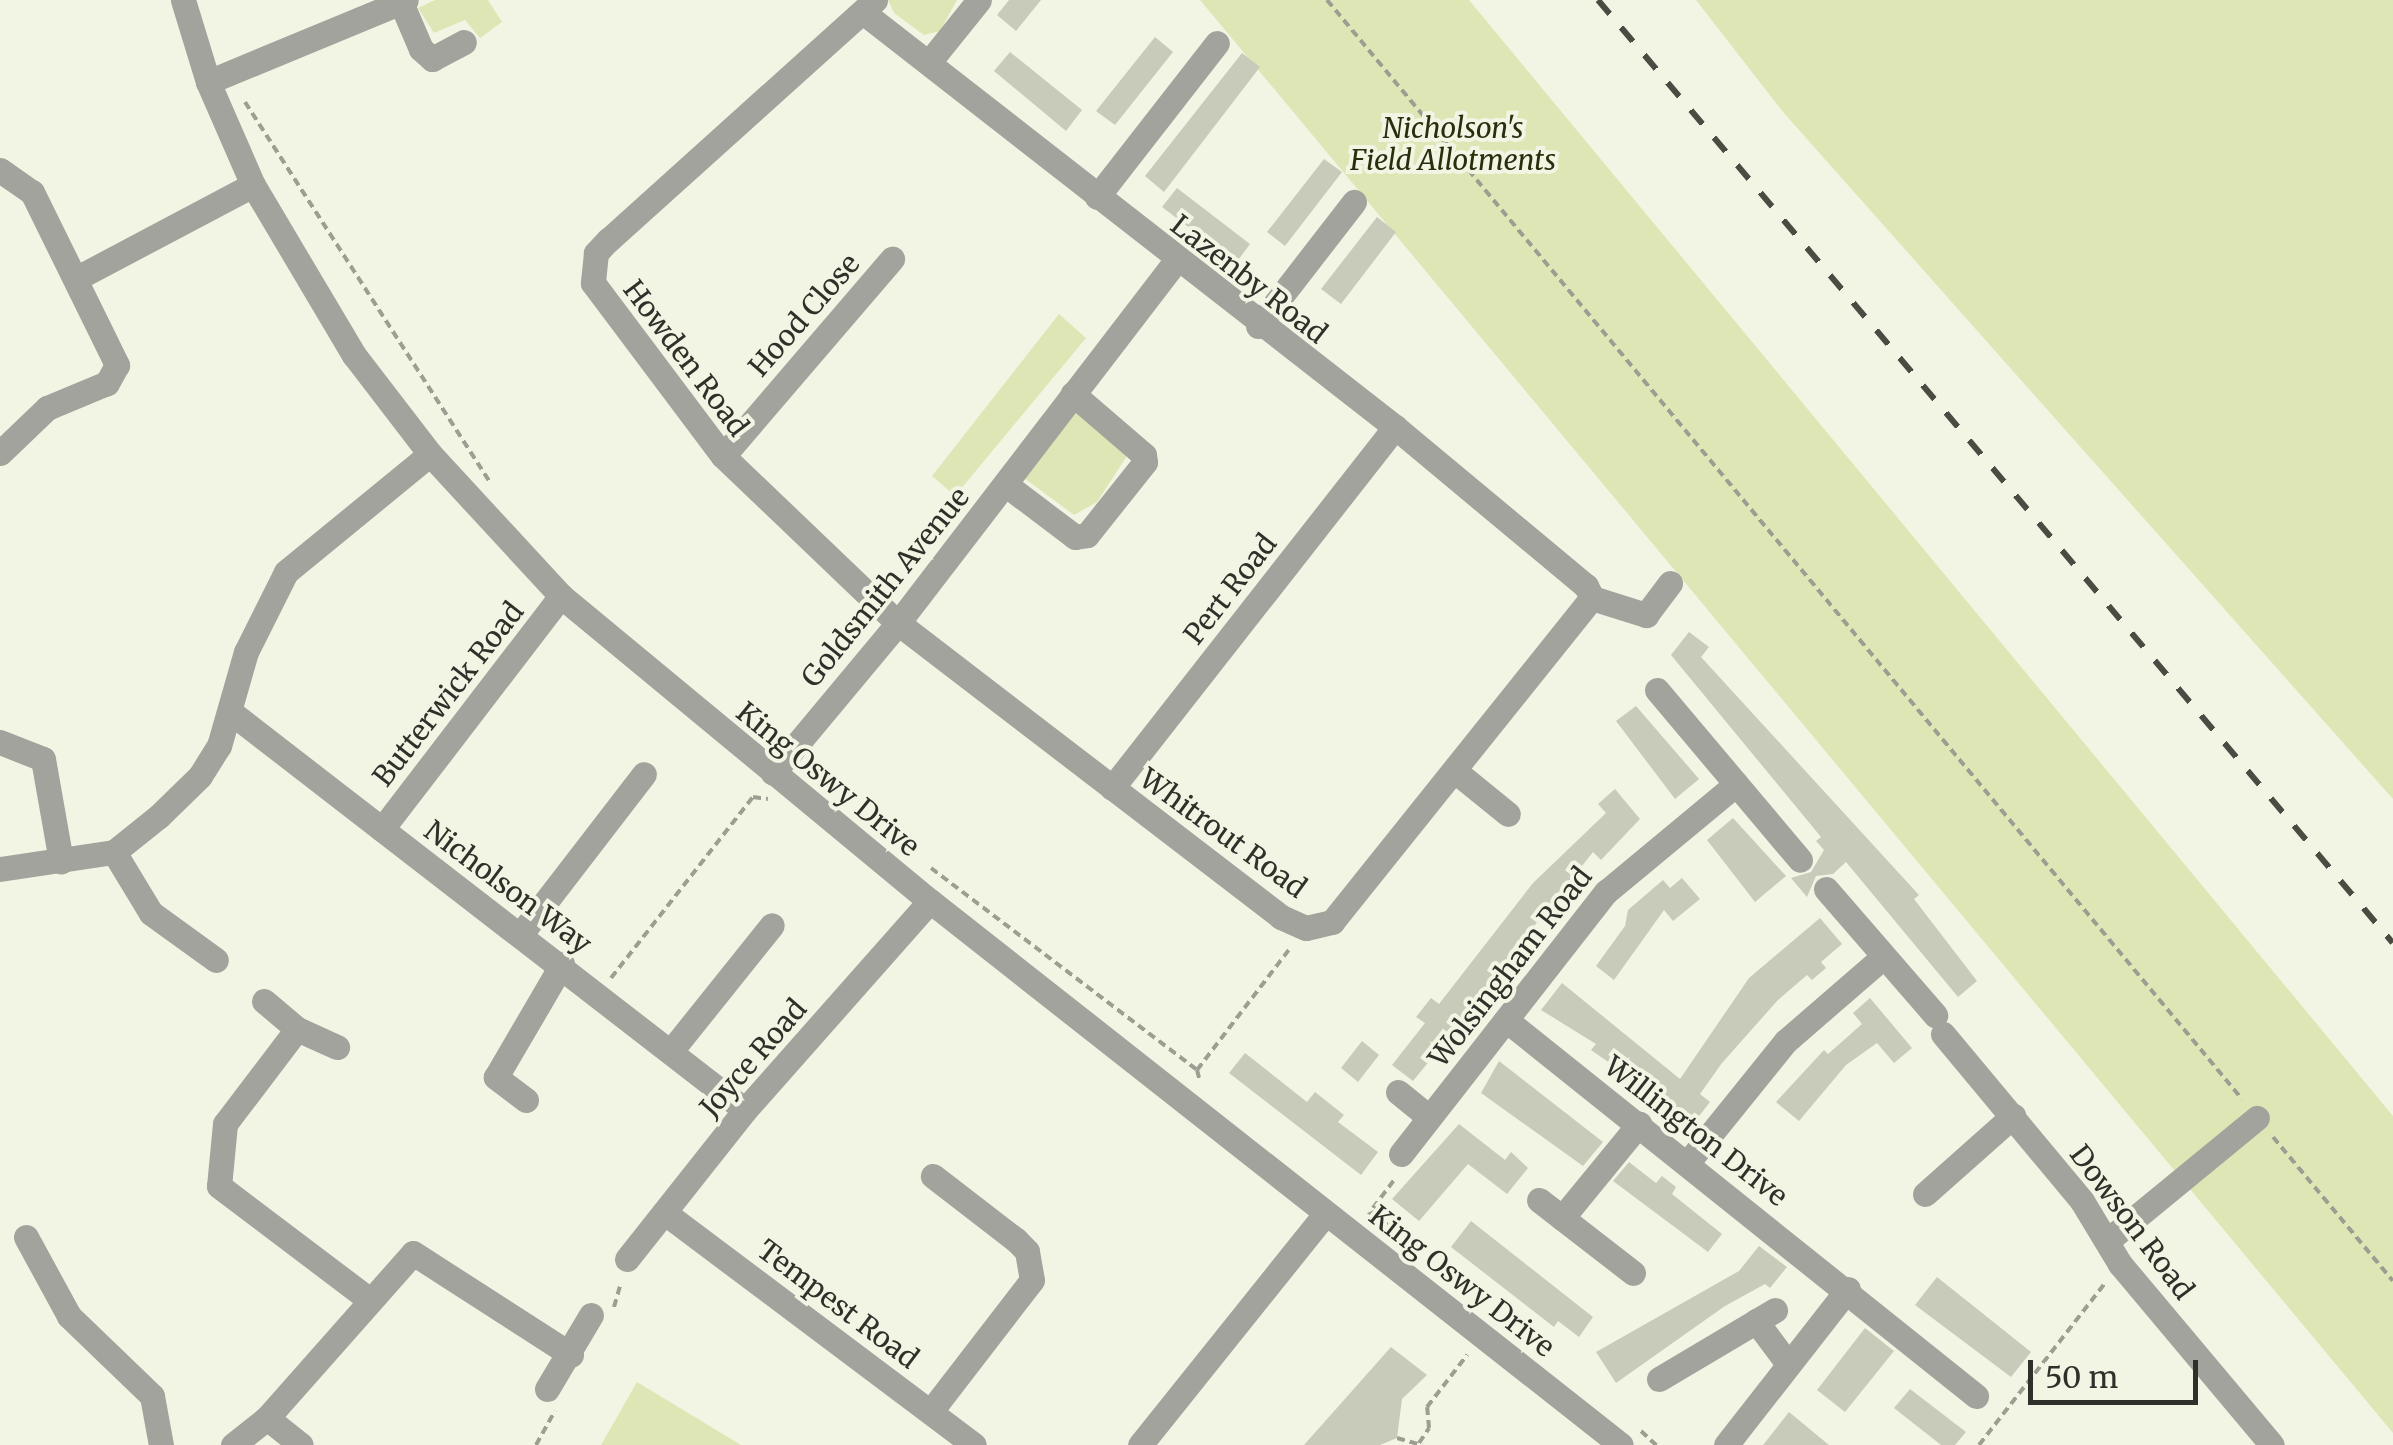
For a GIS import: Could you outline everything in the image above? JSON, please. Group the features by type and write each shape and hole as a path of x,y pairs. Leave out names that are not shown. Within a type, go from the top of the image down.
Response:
{"street":[{"name":"King Oswy Drive","path":"183,0 217,78 254,185 354,354 430,454 561,596 930,901 1326,1213 1628,1435"},
{"path":"930,61 979,0"},
{"path":"217,78 403,1 432,59 464,42"},
{"name":"Lazenby Road","path":"869,7 1176,261 1395,427 1586,586 1592,598"},
{"name":"Howden Road","path":"869,7 596,253 593,283 723,456 898,623"},
{"path":"1096,197 1218,43"},
{"path":"0,170 32,192 114,352 114,377 48,408 0,454"},
{"path":"77,278 254,185"},
{"path":"1258,326 1355,202"},
{"name":"Hood Close","path":"723,456 892,258"},
{"name":"Goldsmith Avenue","path":"772,773 898,623 1176,261"},
{"name":"Goldsmith Avenue","path":"1005,484 1075,537 1088,535 1144,462 1144,455 1074,394"},
{"name":"Pert Road","path":"1112,788 1395,427"},
{"path":"0,868 114,852 200,776 233,714 246,652 286,572 430,454"},
{"path":"1592,598 1646,614 1670,583"},
{"name":"Butterwick Road","path":"382,828 561,596"},
{"name":"Whitrout Road","path":"898,623 1280,917 1306,928 1332,922 1592,598"},
{"path":"1657,690 1800,860"},
{"name":"Nicholson Way","path":"233,714 520,936 562,964 745,1110"},
{"path":"0,742 43,759 61,860"},
{"path":"1455,771 1508,814"},
{"path":"520,936 644,774"},
{"name":"Wolsingham Road","path":"1403,1160 1430,1117 1619,878 1736,784"},
{"path":"114,852 151,912 216,960"},
{"name":"Dowson Road","path":"1826,890 1912,989 2014,1116 2114,1253 2272,1445"},
{"name":"Joyce Road","path":"627,1259 745,1110 930,901"},
{"path":"671,1051 772,925"},
{"path":"1689,1161 1786,1040 1883,957"},
{"path":"526,1100 496,1077 562,964"},
{"path":"264,1002 298,1029 337,1047"},
{"name":"Willington Drive","path":"1506,1020 1689,1161 1976,1396"},
{"path":"298,1029 225,1124 220,1186 370,1300"},
{"path":"1398,1092 1430,1117"},
{"path":"1925,1194 2014,1116"},
{"path":"2114,1253 2257,1118"},
{"path":"1562,1218 1639,1124"},
{"path":"931,1411 1032,1280 1027,1251 933,1176"},
{"path":"1539,1200 1633,1274"},
{"name":"Tempest Road","path":"665,1213 974,1445"},
{"path":"1140,1445 1326,1213"},
{"path":"26,1236 69,1316 152,1396 161,1445"},
{"path":"234,1445 267,1418 413,1253 572,1355"},
{"path":"1733,1442 1848,1289"},
{"path":"547,1390 572,1355 591,1315"},
{"path":"1660,1379 1765,1316 1788,1364"},
{"path":"267,1418 301,1445"}],"path":[{"path":"1327,0 2393,1281"},
{"path":"217,78 497,492"},
{"path":"598,993 753,797 780,801"},
{"path":"920,860 1196,1070 1306,928"},
{"path":"1373,1208 1403,1160"},
{"path":"1979,1445 2114,1253"},
{"path":"1396,1438 1420,1444 1430,1428 1427,1407 1474,1346"},
{"path":"1628,1435 1656,1445"}],"green space":[{"path":"435,0 488,0 502,22 480,38 465,20 434,33 418,8"},
{"path":"888,0 957,0 940,31 924,35 894,13"},
{"name":"Nicholson's Field Allotments","path":"1200,0 1469,0 2393,1116 2393,1433"},
{"path":"1696,0 2393,0 2393,799 1783,112"},
{"path":"1059,314 1086,338 955,496 932,476"},
{"path":"1078,407 1127,456 1097,502 1074,515 1024,478"},
{"path":"637,1382 741,1445 601,1445"}],"building":[{"path":"1009,0 1041,0 1016,31 997,15"},
{"path":"1155,37 1173,52 1115,125 1096,111"},
{"path":"1010,52 1082,110 1066,131 994,71"},
{"path":"1242,53 1260,67 1164,192 1145,176"},
{"path":"1324,159 1342,172 1285,246 1267,232"},
{"path":"1177,188 1250,244 1236,263 1162,207"},
{"path":"1377,217 1396,232 1341,304 1321,289"},
{"path":"1689,632 1709,647 1701,657 1919,895 1914,899 1977,981 1958,997 1846,862 1833,874 1816,876 1807,897 1791,878 1811,872 1824,850 1816,841 1821,837 1671,655"},
{"path":"1636,706 1699,779 1675,799 1616,721"},
{"path":"1615,789 1640,819 1601,860 1593,852 1492,979 1500,985 1477,1015 1471,1010 1413,1081 1392,1065 1425,1023 1416,1017 1431,998 1439,1004 1533,883 1606,813 1598,804"},
{"path":"1733,818 1786,876 1755,902 1707,840"},
{"path":"1682,878 1700,899 1673,921 1664,910 1614,980 1596,966 1625,926 1628,910 1663,880 1670,888"},
{"path":"1820,918 1842,944 1821,962 1826,968 1812,980 1807,975 1778,1000 1722,1063 1700,1094 1710,1102 1689,1129 1669,1113 1673,1107 1591,1050 1596,1044 1541,1010 1562,983 1680,1079 1749,978"},
{"path":"1870,998 1912,1048 1894,1063 1877,1043 1846,1065 1799,1121 1776,1102 1824,1050 1828,1054 1862,1024 1853,1013"},
{"path":"1362,1041 1379,1055 1358,1082 1341,1068"},
{"path":"1245,1053 1307,1102 1315,1092 1344,1115 1338,1122 1378,1152 1361,1175 1229,1073"},
{"path":"1499,1061 1603,1142 1583,1166 1481,1093"},
{"path":"1459,1124 1505,1160 1511,1152 1528,1168 1507,1194 1468,1164 1419,1221 1392,1199"},
{"path":"1629,1162 1656,1183 1662,1176 1676,1187 1672,1194 1722,1234 1708,1252 1613,1181"},
{"path":"1471,1221 1593,1317 1579,1337 1558,1321 1554,1327 1451,1247"},
{"path":"1759,1246 1787,1267 1770,1288 1765,1284 1725,1306 1616,1383 1596,1352 1739,1271"},
{"path":"1937,1277 2031,1352 2011,1377 1915,1305"},
{"path":"1865,1328 1894,1351 1845,1412 1817,1390"},
{"path":"1391,1347 1427,1375 1402,1399 1397,1438 1380,1445 1304,1445"},
{"path":"1910,1389 1966,1432 1955,1445 1941,1445 1894,1408"},
{"path":"1789,1412 1829,1445 1763,1445"}],"railway":[{"path":"1598,0 2393,943"}]}
